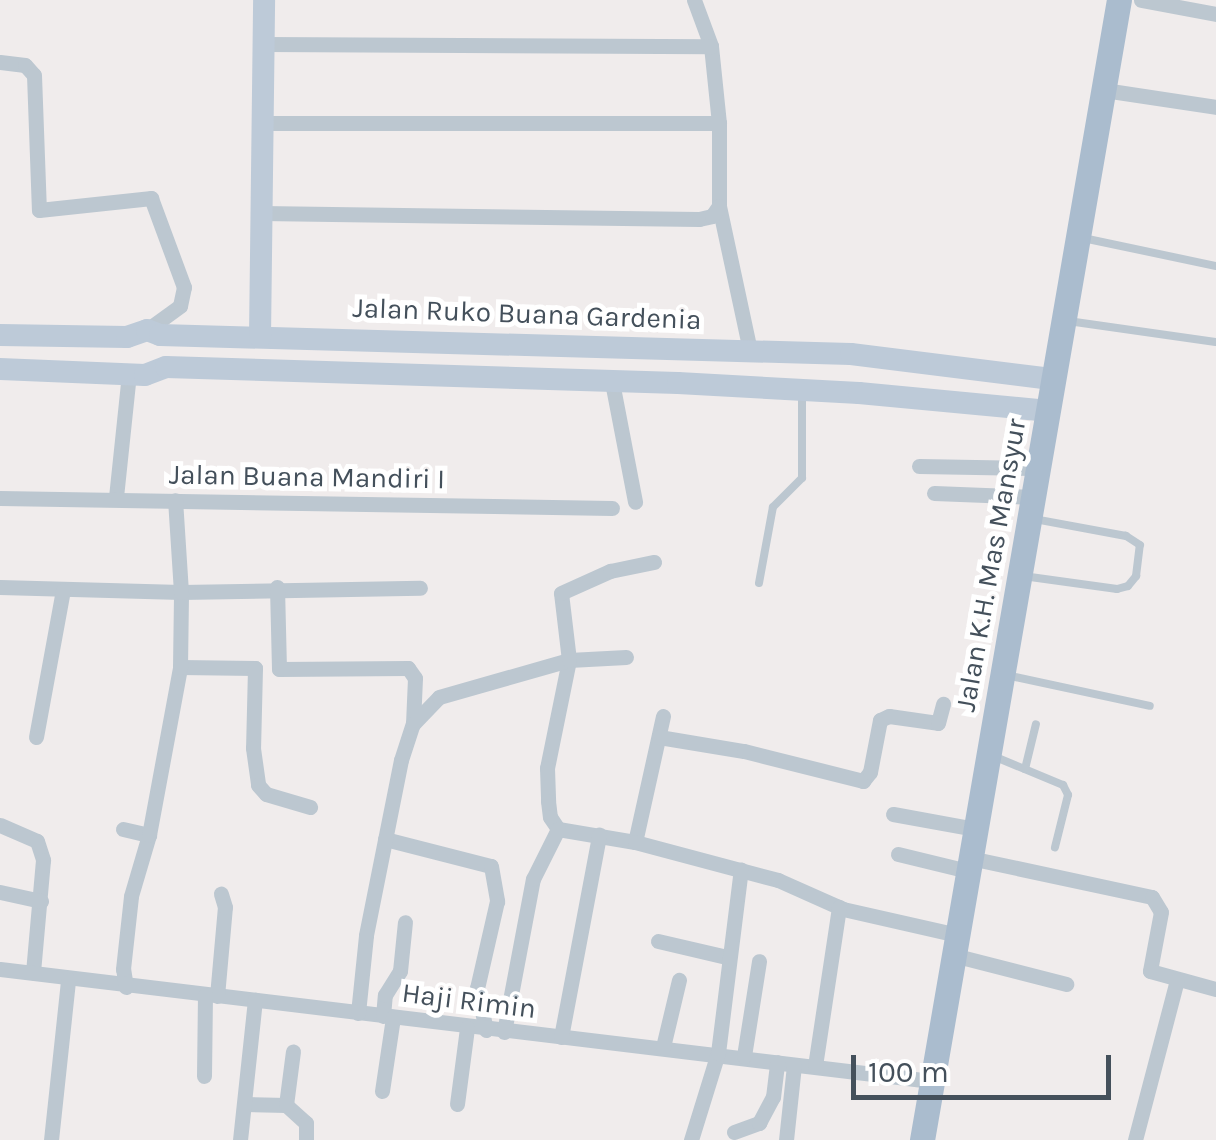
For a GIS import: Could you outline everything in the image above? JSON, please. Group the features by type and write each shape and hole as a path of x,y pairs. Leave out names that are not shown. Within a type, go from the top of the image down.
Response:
{"main road":[{"name":"Jalan K.H. Mas Mansyur","path":"922,1140 1120,0"}],"street":[{"path":"260,336 264,0"},
{"path":"694,0 711,46 719,124 720,206 750,351"},
{"path":"1141,0 1216,14"},
{"path":"264,44 711,46"},
{"path":"0,62 25,66 34,75 39,210 151,198 184,287 180,306 137,334 120,353 129,374 116,497"},
{"path":"1104,90 1216,107"},
{"path":"263,124 719,124"},
{"path":"261,214 699,219 712,216 720,206"},
{"name":"Jalan Ruko Buana Gardenia","path":"0,335 260,336 851,354 1054,379"},
{"path":"381,373 382,340"},
{"path":"678,349 678,383"},
{"path":"0,369 148,375 166,366 678,383 1048,411"},
{"path":"1003,373 1010,390 1003,407"},
{"path":"612,382 636,502"},
{"path":"919,466 1038,468"},
{"path":"934,492 1031,507"},
{"name":"Jalan Buana Mandiri I","path":"0,498 612,508"},
{"path":"126,987 123,969 131,896 149,835 180,667 181,592 175,500"},
{"path":"654,562 610,571 560,593 569,660 547,768 550,817 558,829 636,842 741,869 1066,984"},
{"path":"0,587 181,592 278,587 420,588"},
{"path":"278,587 280,669 408,668 414,678 413,724 384,839 366,935 358,1013"},
{"path":"36,737 63,590"},
{"path":"413,724 439,698 569,660 626,657"},
{"path":"180,667 254,668 253,748 258,785 266,794 310,807"},
{"path":"659,737 744,752 863,782 870,772 880,720 889,716 938,723 943,704"},
{"path":"636,842 662,716"},
{"path":"892,814 975,829"},
{"path":"0,825 37,840 43,860 33,973"},
{"path":"123,829 149,835"},
{"path":"504,1032 533,878 558,829"},
{"path":"561,1037 599,835"},
{"path":"384,839 491,866 497,901 478,988 486,1030"},
{"path":"898,854 1152,897 1161,912 1150,970 1216,988"},
{"path":"692,1140 718,1052 741,869"},
{"path":"0,892 41,902"},
{"path":"204,1076 224,908 220,894"},
{"path":"815,1066 840,907"},
{"path":"382,1091 386,995 400,971 405,922"},
{"path":"658,941 727,957"},
{"path":"744,1056 759,961"},
{"name":"Haji Rimin","path":"0,970 467,1028 718,1052 931,1081"},
{"path":"51,1140 68,980"},
{"path":"663,1047 679,980"},
{"path":"1135,1140 1177,980"},
{"path":"240,1140 254,1000"},
{"path":"457,1104 467,1028"},
{"path":"286,1105 293,1052"},
{"path":"734,1132 759,1123 773,1097 776,1062"},
{"path":"786,1140 794,1065"},
{"path":"245,1104 286,1105 306,1123 306,1140"}],"lane":[{"path":"1078,237 1216,266"},
{"path":"1064,321 1216,342"},
{"path":"759,583 773,507 779,496 802,478 802,390"},
{"path":"1019,576 1117,589 1128,586 1136,576 1140,545 1126,536 1031,507"},
{"path":"1002,674 1150,706"},
{"path":"1026,769 1036,724"},
{"path":"988,755 1063,785 1068,795 1056,847"}]}
